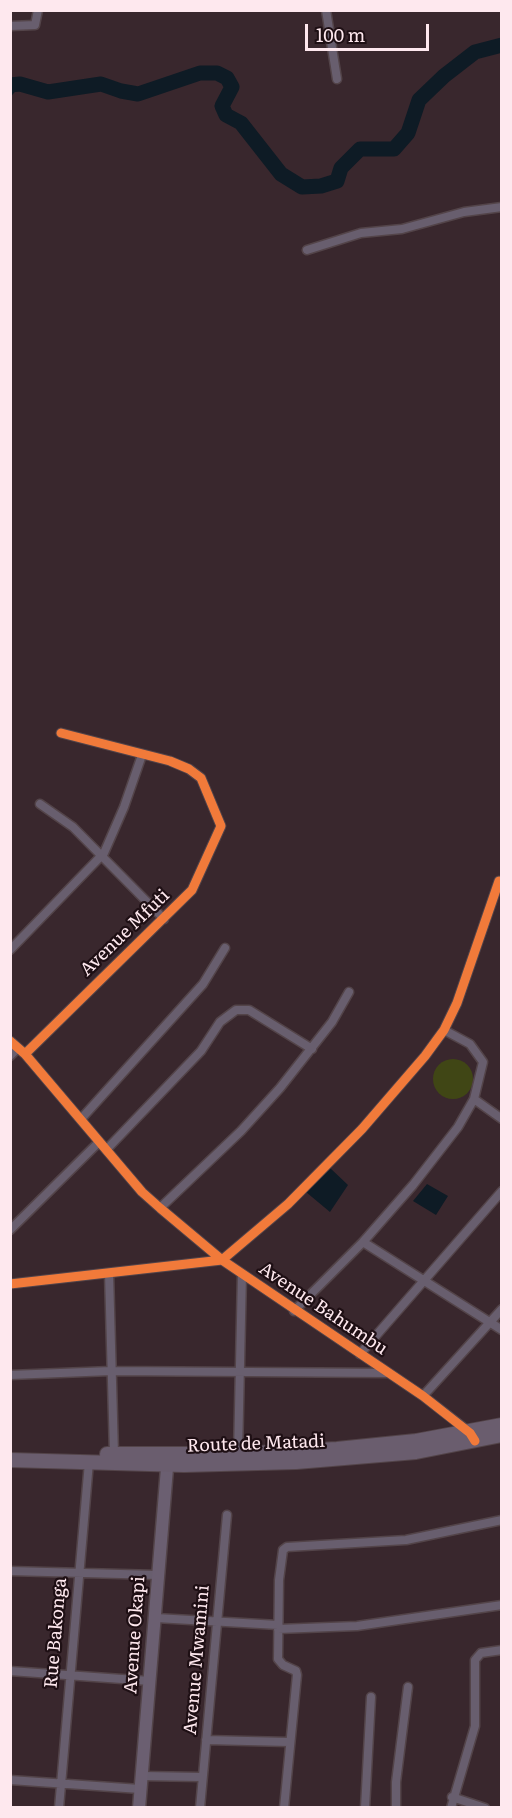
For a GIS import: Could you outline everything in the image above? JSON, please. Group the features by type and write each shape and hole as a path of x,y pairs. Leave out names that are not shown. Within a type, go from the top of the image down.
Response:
{"main road":[{"name":"Route de Matadi","path":"473,1437 501,1425"},
{"name":"Route de Matadi","path":"10,1451 114,1454 247,1465 501,1435"},
{"name":"Route de Matadi","path":"10,1460 89,1462 238,1454 338,1454"}],"street":[{"path":"10,26 35,25 38,10"},
{"path":"326,10 337,79"},
{"path":"308,250 361,233 402,229 464,212 501,207"},
{"path":"10,950 100,857 124,807 142,755 61,733"},
{"name":"Avenue Mfuti","path":"10,1056 21,1051 164,919 192,890 218,837 219,818 201,778 189,769 170,761 142,755"},
{"path":"40,804 73,827 100,857 132,885 164,919"},
{"path":"10,1284 222,1260 288,1204 362,1129 425,1056 444,1030 458,1003 499,881"},
{"path":"490,911 501,913"},
{"path":"81,1119 203,984 225,948"},
{"path":"160,1208 241,1131 312,1049 349,992"},
{"path":"107,1149 201,1051 220,1022 236,1010 249,1010 312,1049"},
{"path":"294,1311 363,1242 436,1156 474,1099 483,1062 470,1044 444,1030"},
{"name":"Avenue Bahumbu","path":"10,1041 81,1119 142,1192 160,1208 222,1260 294,1311 423,1396 473,1437"},
{"path":"474,1099 501,1119"},
{"path":"10,1230 99,1142"},
{"path":"360,1354 424,1283 501,1191"},
{"path":"363,1242 501,1330"},
{"path":"109,1273 114,1454"},
{"path":"238,1454 238,1372 242,1274"},
{"path":"423,1396 501,1309"},
{"path":"10,1375 111,1371 388,1373"},
{"name":"Avenue Okapi","path":"138,1808 168,1459"},
{"name":"Rue Bakonga","path":"58,1808 68,1673 89,1462"},
{"name":"Avenue Mwamini","path":"200,1808 201,1777 227,1515"},
{"path":"284,1808 297,1675 296,1671 279,1663 278,1627 283,1550 287,1547 406,1540 501,1520"},
{"path":"10,1570 158,1575"},
{"path":"156,1618 278,1627 357,1626 501,1605"},
{"path":"451,1808 452,1797 475,1726 475,1660 480,1653 501,1650"},
{"path":"10,1671 68,1673 150,1681"},
{"path":"396,1808 396,1782 408,1687"},
{"path":"365,1808 371,1696"},
{"path":"206,1740 290,1742"},
{"path":"10,1780 60,1783 141,1782 201,1777"},
{"path":"452,1797 485,1808"}],"green space":[{"path":"453,1059 461,1060 467,1065 472,1071 472,1087 467,1093 461,1098 453,1099 445,1098 439,1093 434,1087 433,1079 434,1071 439,1065 445,1060"}],"water":[{"path":"329,1167 348,1185 330,1212 306,1192"},
{"path":"427,1184 448,1196 436,1215 413,1201"}],"waterway":[{"path":"10,85 20,84 48,92 101,84 138,94 200,73 217,73 227,78 232,87 222,106 226,115 241,123 281,174 302,187 321,186 337,181 341,168 360,149 394,149 408,133 419,100 444,76 475,52 502,45"},
{"path":"10,96 20,84"}],"cycle path":[{"path":"25,1054 192,890 221,826 201,778 189,769 170,761 61,733"},
{"path":"10,1284 222,1260 288,1204 362,1129 425,1056 444,1030 457,1003 499,881"},
{"path":"10,1041 25,1054 142,1192 160,1208 222,1260 423,1396 470,1433 475,1441"}]}
